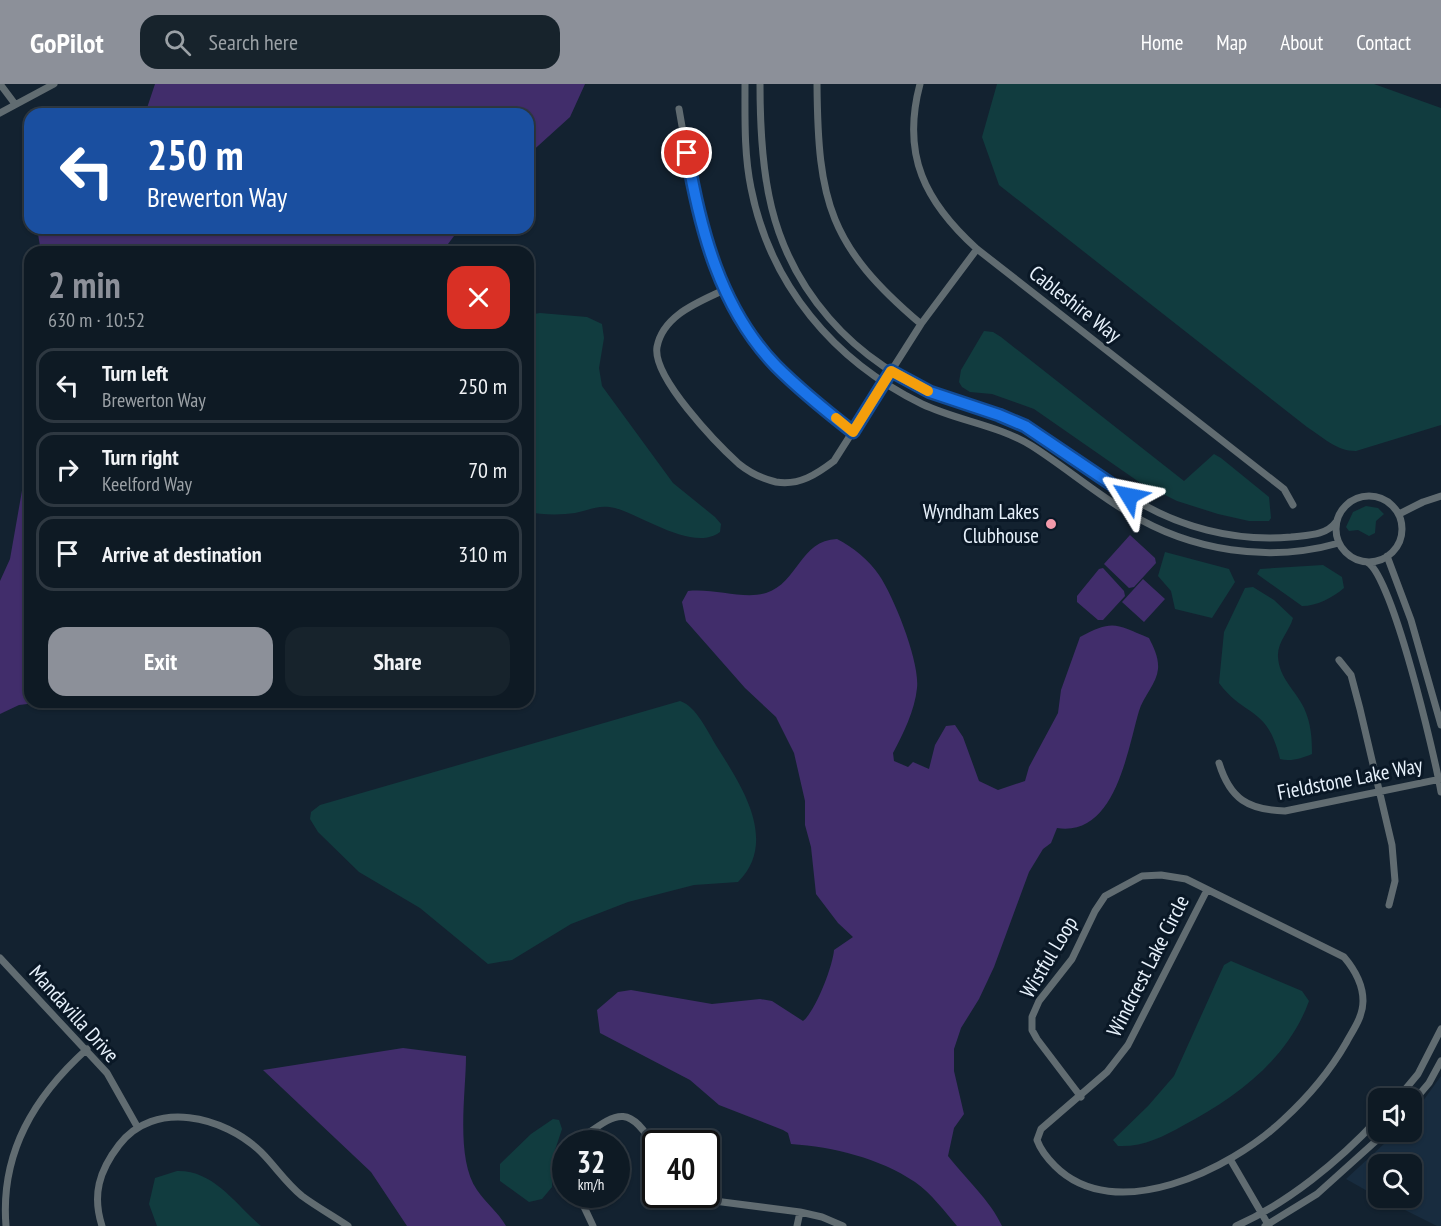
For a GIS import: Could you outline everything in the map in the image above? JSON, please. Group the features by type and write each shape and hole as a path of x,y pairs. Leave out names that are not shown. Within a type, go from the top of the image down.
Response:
{"street":[{"path":"0,84 15,104"},
{"path":"0,114 54,84"},
{"path":"745,84 745,136 751,188 770,249 784,279 818,328 854,362 884,383 926,406 985,424 1024,442 1130,513 1180,537 1244,551 1292,551 1339,543"},
{"path":"760,84 760,143 765,185 783,243 797,272 829,318 861,350 891,371 930,392 999,415 1029,429 1138,502 1185,524 1215,532 1251,537 1274,538 1318,533 1329,530 1346,505 1364,496 1383,499 1399,514 1402,526 1400,538 1387,556 1367,562"},
{"path":"817,84 818,155 824,188 836,226 860,265 878,286 921,324"},
{"name":"Cableshire Way","path":"920,84 913,133 921,174 942,214 977,249 1284,489 1293,505"},
{"path":"679,109 694,197 708,249 724,290 774,364 802,391 853,432"},
{"path":"724,290 686,308 663,330 657,347 657,360 663,373 688,407 740,465 757,475 777,482 798,482 818,474 834,461 921,324 977,249"},
{"path":"1399,514 1441,496"},
{"path":"1130,513 1138,502"},
{"path":"1336,522 1339,543 1348,555 1374,566 1380,576 1397,624 1425,721 1440,779 1441,792"},
{"path":"1387,556 1411,620 1441,725"},
{"path":"1339,660 1351,675 1392,845 1395,881 1389,905"},
{"name":"Fieldstone Lake Way","path":"1220,763 1231,792 1245,803 1268,811 1285,811 1440,779"},
{"name":"Wistful Loop","path":"1081,1097 1032,1030 1032,1017 1039,1001 1072,958 1100,903 1121,885 1142,876 1161,875 1186,879 1207,890"},
{"name":"Windcrest Lake Circle","path":"1207,890 1344,957 1355,970 1364,1002 1360,1018 1339,1055 1310,1092 1283,1121 1230,1159 1181,1184 1138,1196 1107,1196 1085,1190 1067,1180 1041,1150 1037,1140 1041,1129 1081,1097 1107,1072 1128,1045 1207,890"},
{"name":"Mandavilla Drive","path":"0,958 87,1049 106,1073 138,1128"},
{"path":"1406,1088 1418,1074 1441,1029"},
{"path":"6,1226 5,1190 14,1148 26,1117 60,1073 87,1049"},
{"path":"1422,1091 1441,1061"},
{"path":"593,1130 609,1119 621,1115 632,1117 645,1130"},
{"path":"102,1226 98,1211 97,1188 105,1164 120,1143 138,1128 160,1118 184,1116 208,1121 260,1151 302,1195 348,1226"},
{"path":"1236,1226 1261,1213 1305,1184 1368,1130"},
{"path":"1230,1159 1267,1225 1317,1194 1377,1142"},
{"path":"720,1202 822,1216 843,1226"},
{"path":"585,1208 593,1226"},
{"path":"797,1226 800,1212"}],"shaded area":[{"path":"155,84 585,84 570,117 534,150 534,108 147,108"},
{"path":"997,84 1374,84 1441,108 1441,425 1356,451 1342,449 1307,427 999,185 982,137"},
{"path":"38,234 456,234 446,246 40,246"},
{"path":"534,314 587,317 602,324 604,338 599,368 602,386 673,483 721,524 720,532 709,537 697,538 683,535 609,507 564,514 534,513"},
{"path":"984,331 993,332 1001,337 1184,481 1214,454 1221,458 1269,497 1271,518 1269,521 1249,521 1177,501 1139,482 1034,409 992,394 970,392 962,387 959,382 961,370"},
{"path":"24,479 24,704 0,714 0,581 10,559"},
{"path":"1366,506 1378,508 1384,514 1376,521 1375,533 1369,536 1358,530 1349,531 1346,527 1353,512"},
{"path":"1130,535 1155,558 1156,563 1134,587 1129,588 1104,564"},
{"path":"837,539 860,554 879,575 898,614 910,647 917,677 916,696 908,722 893,753 894,761 908,767 913,762 929,769 935,745 946,726 955,725 963,737 979,781 998,790 1025,781 1029,767 1058,713 1061,690 1080,637 1108,626 1121,627 1149,638 1157,657 1157,674 1141,706 1115,788 1105,806 1093,819 1077,827 1057,828 1051,843 1043,849 1029,872 994,967 979,999 961,1028 954,1049 954,1071 964,1114 954,1128 948,1156 984,1198 1002,1226 957,1226 927,1192 901,1174 856,1155 791,1144 788,1133 783,1130 719,1105 690,1080 600,1033 597,1010 618,992 631,990 712,1004 760,999 772,1001 803,1021 813,1008 823,988 834,950 853,937 838,923 816,894 811,847 805,825 805,801 794,753 776,717 745,688 686,621 682,602 688,591 748,595 766,593 777,588 815,546"},
{"path":"1165,552 1229,569 1235,582 1212,618 1175,609 1171,591 1158,576"},
{"path":"1323,565 1342,577 1344,588 1324,601 1308,606 1302,606 1257,574 1260,569"},
{"path":"1103,568 1124,591 1125,596 1103,620 1098,620 1077,602 1077,596 1099,569"},
{"path":"1143,579 1165,599 1144,622 1122,602"},
{"path":"1253,587 1274,600 1293,618 1279,647 1278,657 1281,671 1301,702 1310,725 1312,754 1300,758 1280,759 1269,729 1219,683 1224,632 1245,588"},
{"path":"680,701 691,708 701,720 745,796 756,831 755,849 750,866 738,882 694,885 628,902 571,924 512,960 488,964 420,908 359,872 318,832 310,819 311,812 320,805"},
{"path":"1231,961 1302,991 1309,1001 1300,1022 1274,1058 1241,1089 1223,1102 1160,1137 1136,1145 1118,1146 1113,1140 1148,1106 1174,1076 1224,965"},
{"path":"403,1048 466,1056 463,1125 466,1161 470,1177 477,1190 506,1226 407,1226 371,1172 263,1070"},
{"path":"1441,1076 1441,1226 1401,1208 1422,1208 1422,1154 1373,1154 1386,1142 1422,1142 1422,1102"},
{"path":"553,1119 559,1120 562,1129 552,1130 552,1187 542,1199 529,1202 500,1181 500,1164 531,1134"},
{"path":"1368,1159 1368,1191 1346,1179"},
{"path":"177,1171 190,1172 213,1182 261,1226 157,1226 149,1204 155,1178"}],"slow traffic":[{"path":"836,418 853,432 891,371 928,391"}],"place":[{"name":"Wyndham Lakes Clubhouse","path":"1051,524"}],"route":[{"path":"687,153 694,197 708,249 724,290 746,327 774,364 802,391 853,432 891,371 930,392 1025,426 1129,496"}]}
